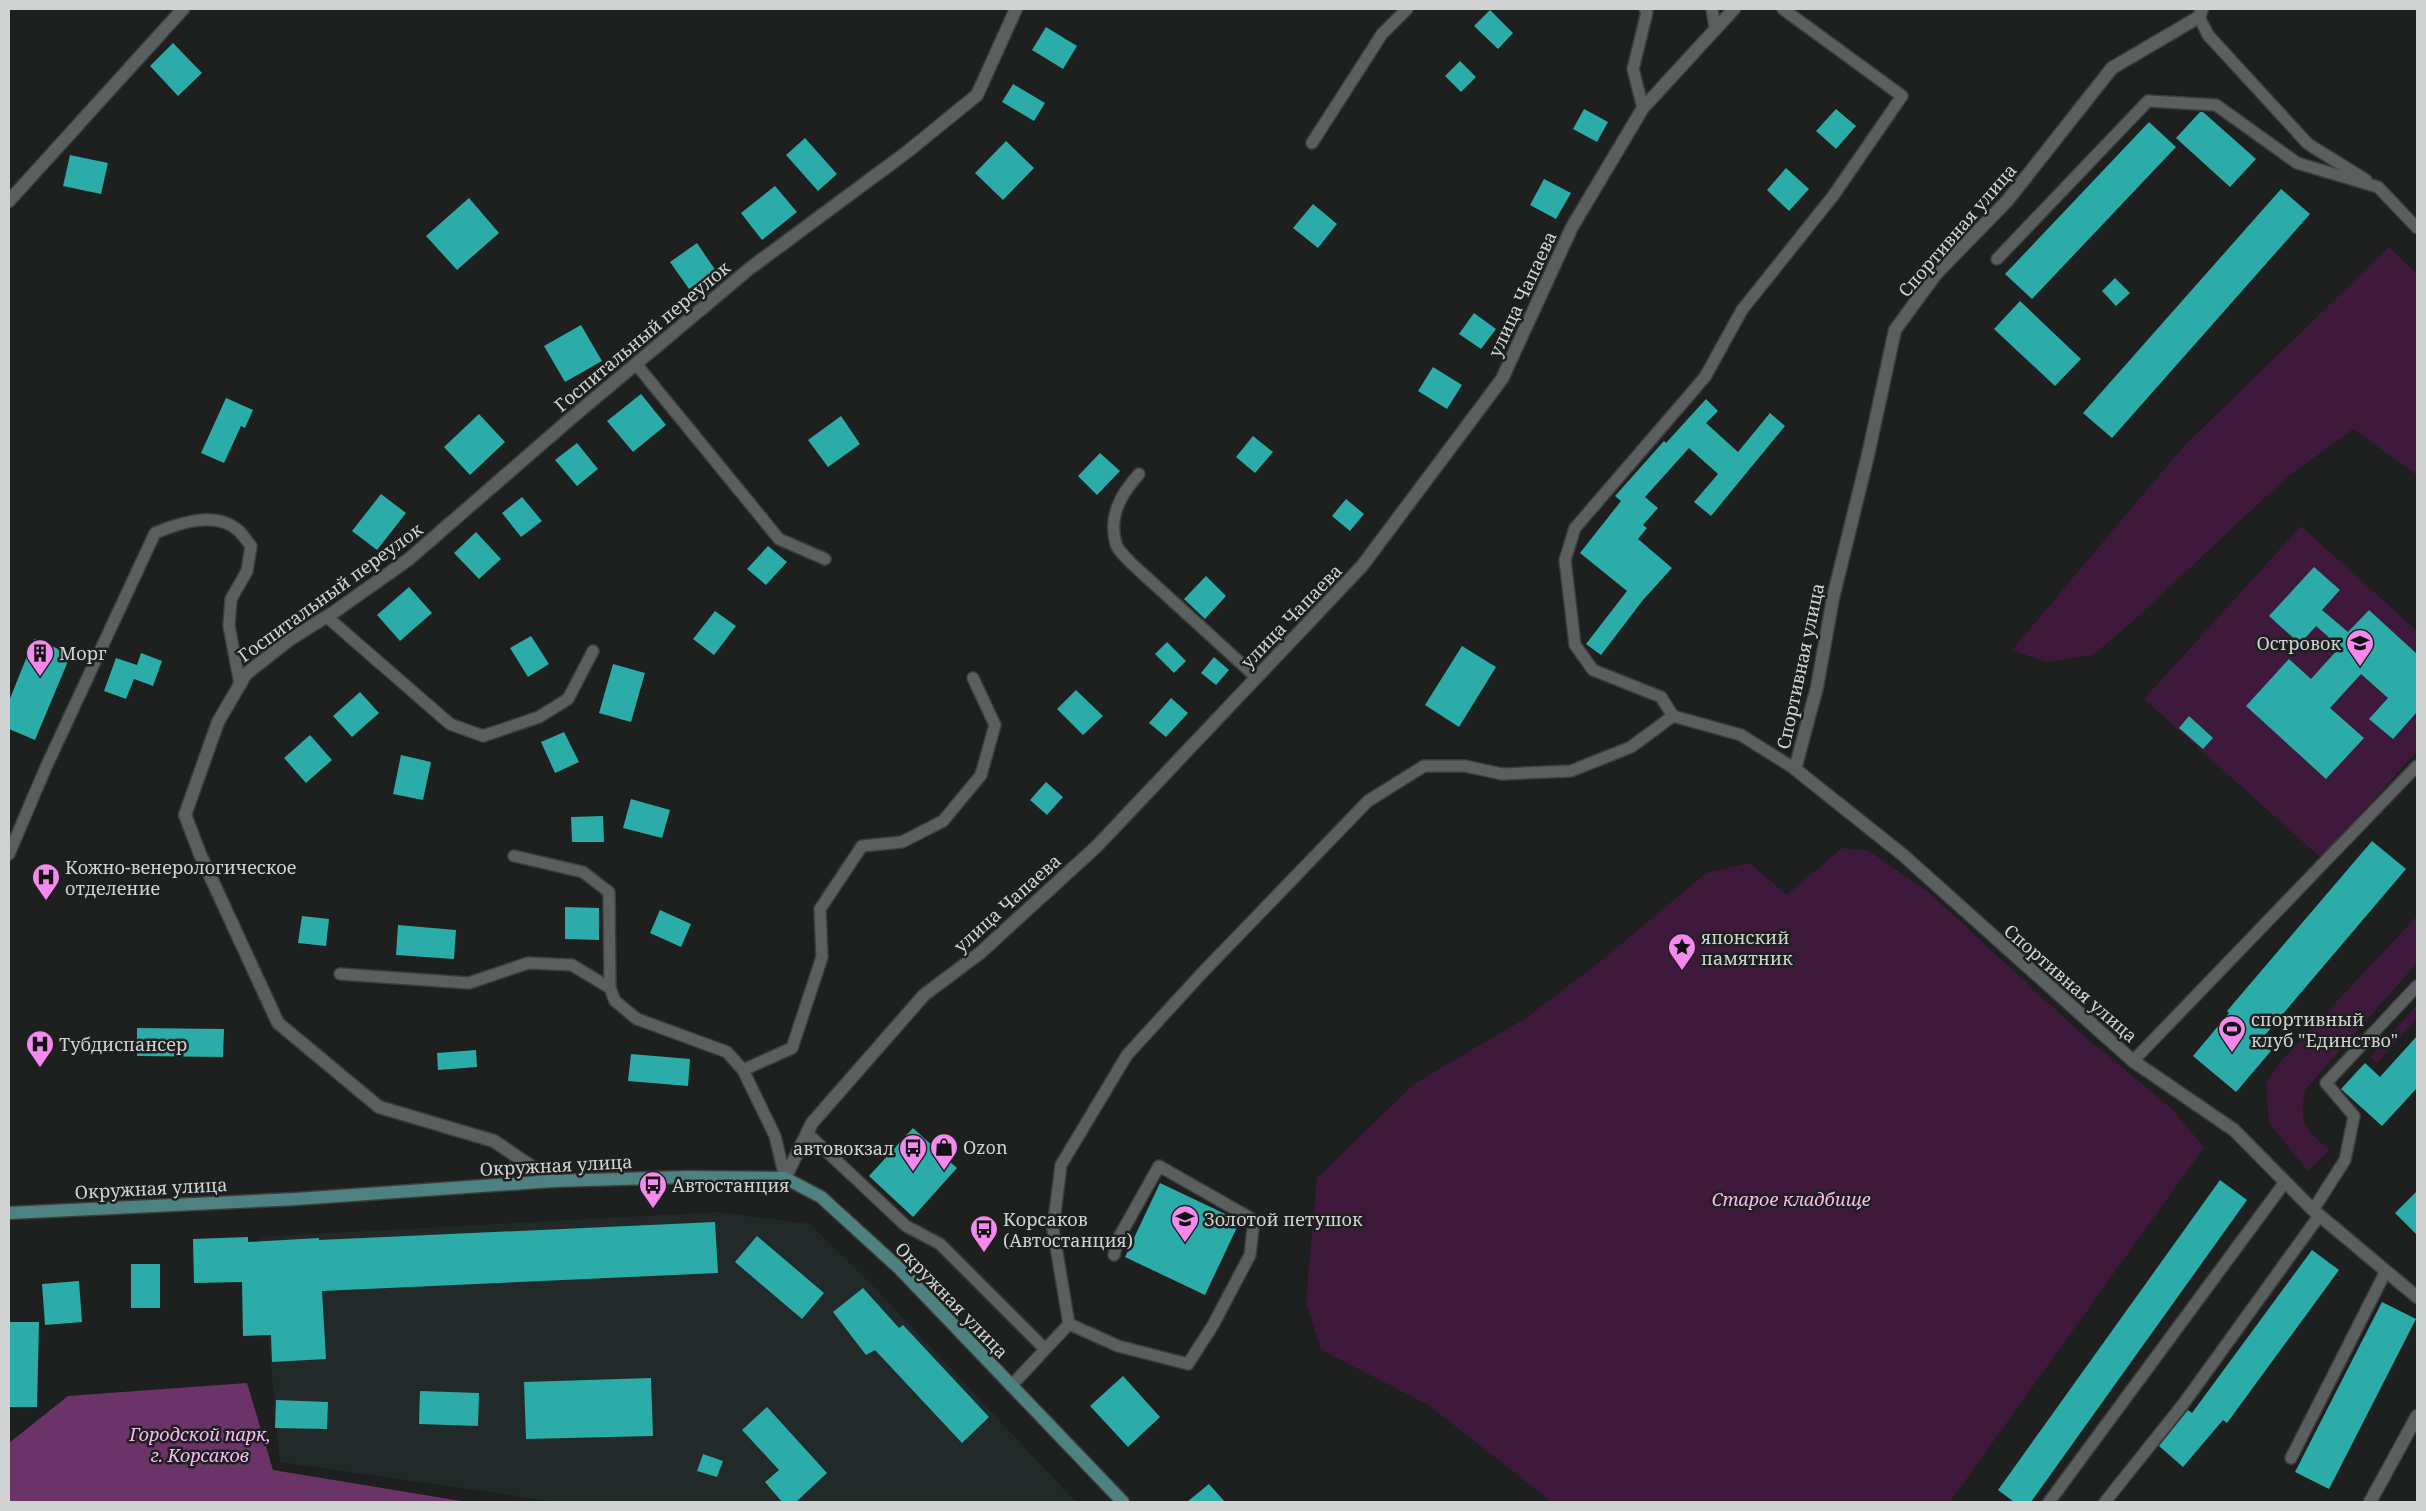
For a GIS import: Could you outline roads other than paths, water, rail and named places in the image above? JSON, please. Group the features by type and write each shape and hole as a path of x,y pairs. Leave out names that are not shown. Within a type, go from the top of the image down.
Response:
{"main road":[{"name":"Окружная улица","path":"9,1213 296,1199 553,1181 687,1177 785,1178 821,1197 893,1262 1123,1502"}],"street":[{"path":"9,201 183,9"},
{"name":"Госпитальный переулок","path":"553,1181 494,1141 380,1107 278,1023 200,854 186,815 218,722 246,674 281,645 327,617 409,560 749,269 907,152 977,95 1016,9"},
{"name":"улица Чапаева","path":"785,1178 812,1123 924,995 980,953 1097,846 1362,566 1502,379 1572,227 1643,108 1734,9"},
{"name":"Спортивная улица","path":"2201,13 2112,68 2007,201 1936,274 1895,330 1868,455 1832,598 1817,687 1795,769 1903,855 2133,1061 2234,1130 2316,1213 2417,1297"},
{"path":"2370,1502 2417,1416"}],"lane":[{"path":"1312,143 1382,34 1407,9"},
{"path":"1643,108 1633,68 1647,12 1645,9"},
{"path":"1712,9 1715,28"},
{"path":"1783,9 1902,96 1833,196 1742,310 1705,377 1575,528 1565,560 1575,646 1593,670 1660,698 1674,716 1741,735 1795,769"},
{"path":"2201,13 2208,35 2308,144 2378,188 2417,228"},
{"path":"1997,259 2148,101 2216,105 2297,163 2378,188"},
{"path":"636,364 779,539 825,559"},
{"path":"1138,474 1122,492 1113,518 1116,546 1256,677"},
{"path":"9,854 46,767 155,533 192,521 216,520 238,530 251,546 246,571 231,599 230,626 240,684"},
{"path":"327,617 450,724 483,736 539,717 568,699 593,651"},
{"path":"744,1070 792,1048 822,956 820,909 862,846 902,842 943,821 981,775 995,725 973,678"},
{"path":"1069,1324 1053,1229 1061,1165 1127,1055 1202,972 1368,801 1424,766 1465,766 1502,774 1571,771 1631,747 1674,716"},
{"path":"2133,1061 2417,766"},
{"path":"514,856 583,872 609,892 610,988 615,1002 637,1018 727,1052 744,1070 775,1136 785,1178"},
{"path":"340,974 469,983 528,963 572,965 610,988"},
{"path":"2105,1502 2184,1403 2316,1213 2346,1160 2354,1116 2326,1083 2417,986"},
{"path":"807,1133 906,1226 940,1244 1045,1350"},
{"path":"1069,1324 1118,1346 1188,1364 1213,1325 1250,1255 1254,1220 1159,1166 1118,1239 1114,1255"},
{"path":"2049,1502 2285,1182"},
{"path":"2292,1458 2386,1271"},
{"path":"1012,1386 1069,1324"}],"place":[{"name":"Островок","path":"2360,667"},
{"name":"Морг","path":"40,677"},
{"name":"Кожно-венерологическое отделение","path":"46,901"},
{"name":"японский памятник","path":"1682,971"},
{"name":"спортивный клуб \"Единство\"","path":"2232,1053"},
{"name":"Тубдиспансер","path":"40,1068"},
{"name":"Ozon","path":"944,1171"},
{"name":"автовокзал","path":"913,1172"},
{"name":"Автостанция","path":"653,1209"},
{"name":"Золотой петушок","path":"1185,1243"},
{"name":"Корсаков (Автостанция)","path":"984,1253"}],"park label":[{"name":"Старое кладбище","path":"1791,1199"},
{"name":"Городской парк, г. Корсаков","path":"200,1444"}]}
